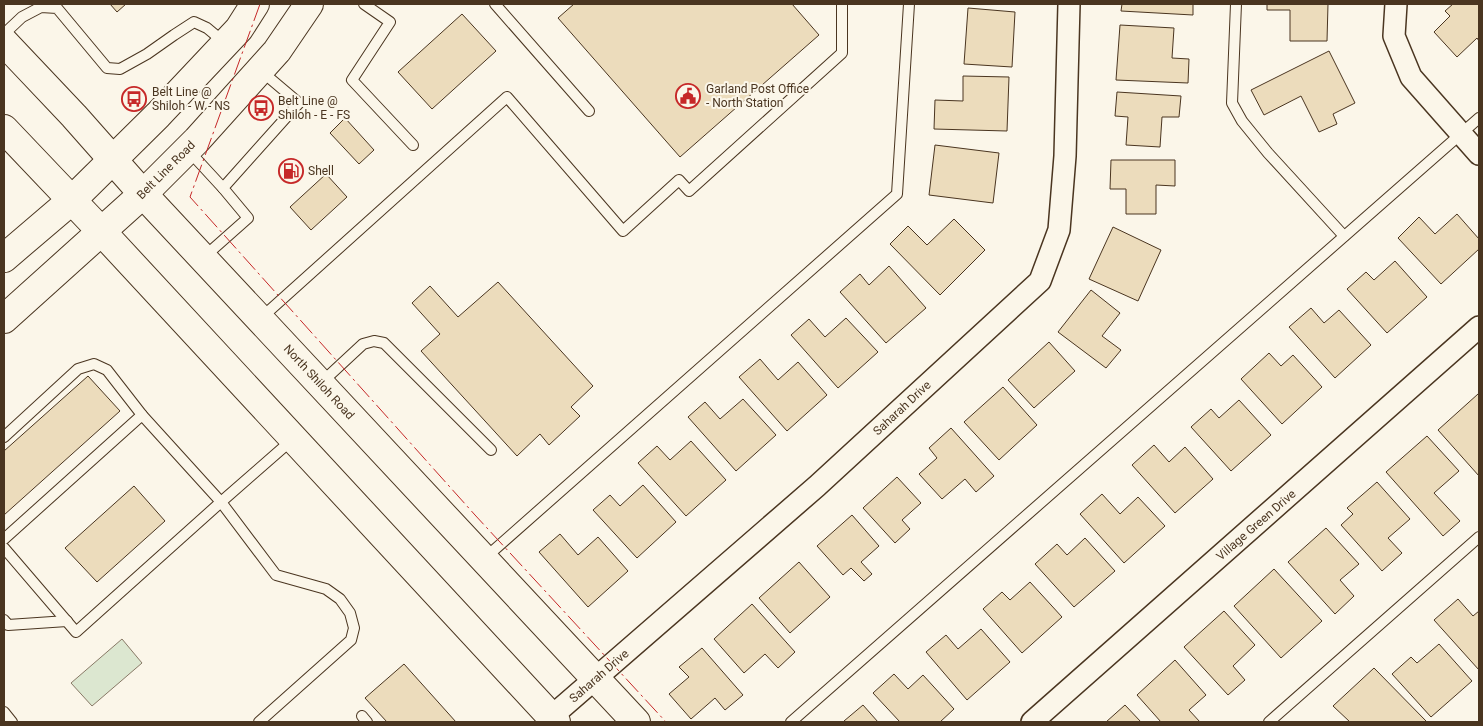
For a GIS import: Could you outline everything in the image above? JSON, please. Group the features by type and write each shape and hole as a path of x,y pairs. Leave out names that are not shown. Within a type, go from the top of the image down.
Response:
{"main road":[{"path":"4,258 72,200 114,160 239,29 255,4"},
{"name":"Belt Line Road","path":"4,319 102,232 187,150 277,51 309,4"},
{"name":"North Shiloh Road","path":"4,42 74,116 143,194 636,722"},
{"path":"4,129 294,439 551,720"}],"street":[{"name":"Saharah Drive","path":"551,720 594,679 817,486 1040,281 1059,230 1065,156 1069,4"},
{"path":"1396,4 1394,36 1411,77 1479,154"},
{"name":"Village Green Drive","path":"1032,722 1479,327"}],"lane":[{"path":"364,4 390,22 352,80 413,144"},
{"path":"495,4 589,111"},
{"path":"260,319 507,97 623,230 679,180 689,190 842,53 842,4"},
{"path":"484,559 897,194 909,4"},
{"path":"1236,4 1232,103 1242,121 1268,153 1344,236"},
{"path":"4,34 22,17 41,7 57,8 107,68 120,69 147,54 194,22 207,28 226,43"},
{"path":"223,188 299,103 260,70"},
{"path":"791,722 1479,118"},
{"path":"187,150 248,218 203,258"},
{"path":"321,384 363,344 374,341 384,343 491,450"},
{"path":"4,437 78,369 94,364 108,370 142,416 221,502 276,575 326,589 340,599 350,612 354,628 351,640 259,722"},
{"path":"4,539 142,416"},
{"path":"4,548 76,632 294,439"},
{"path":"1270,722 1479,537"},
{"path":"4,620 8,625 67,621"},
{"path":"4,712 12,722"}],"green space":[{"path":"122,639 142,663 92,706 71,683"}],"building":[{"path":"110,4 126,4 117,12"},
{"name":"Garland Post Office - North Station","path":"574,4 792,4 819,35 680,157 558,18"},
{"path":"1122,4 1193,4 1193,15 1121,11"},
{"path":"1267,4 1328,4 1327,41 1290,41 1290,10 1267,10"},
{"path":"1453,4 1479,4 1479,41 1477,38 1457,57 1434,32 1450,16 1445,11"},
{"path":"968,8 1015,12 1012,67 964,64"},
{"path":"462,14 496,51 432,109 398,72"},
{"path":"1120,25 1174,28 1172,58 1189,59 1188,83 1116,80"},
{"path":"1329,51 1355,103 1333,114 1337,124 1319,132 1301,96 1264,115 1251,90"},
{"path":"963,76 1009,77 1007,131 934,129 935,100 963,101"},
{"path":"1117,92 1181,96 1179,117 1162,117 1160,147 1126,145 1128,117 1115,116"},
{"path":"345,118 374,150 359,164 330,133"},
{"path":"935,145 999,153 993,203 929,195"},
{"path":"1111,160 1175,160 1175,186 1156,185 1156,214 1126,214 1126,189 1110,189"},
{"path":"326,174 347,197 311,230 290,207"},
{"path":"1457,214 1479,239 1479,249 1441,284 1398,238 1419,217 1435,234"},
{"path":"954,219 985,250 940,295 890,244 908,226 927,245"},
{"path":"1113,227 1161,250 1138,301 1089,279"},
{"path":"1395,261 1427,297 1387,333 1347,289 1366,272 1374,280"},
{"path":"889,266 926,308 886,343 840,292 860,274 869,285"},
{"path":"498,282 593,386 571,407 580,416 549,445 540,434 517,456 421,351 440,334 412,303 430,286 458,317"},
{"path":"1091,290 1120,313 1102,336 1121,350 1106,368 1058,332"},
{"path":"1311,308 1324,323 1339,310 1371,345 1335,378 1289,327"},
{"path":"846,318 878,352 838,388 791,335 809,319 825,337"},
{"path":"1049,342 1075,371 1034,408 1008,380"},
{"path":"1269,353 1281,366 1293,355 1322,387 1282,424 1241,379"},
{"path":"760,359 778,380 798,362 827,395 787,431 739,377"},
{"path":"88,376 120,411 4,515 4,451"},
{"path":"1003,387 1037,425 999,460 964,422"},
{"path":"1479,395 1479,476 1438,430"},
{"path":"743,399 776,435 736,471 688,417 705,402 720,419"},
{"path":"1239,400 1271,435 1231,471 1191,427 1211,409 1219,418"},
{"path":"951,428 994,476 976,492 965,479 942,499 919,474 937,458 929,448"},
{"path":"1427,436 1459,471 1434,493 1460,521 1443,536 1386,472"},
{"path":"691,441 726,480 686,516 638,463 657,446 670,460"},
{"path":"1154,445 1169,462 1185,447 1213,479 1175,513 1132,465"},
{"path":"897,477 921,503 902,520 910,529 895,543 863,508"},
{"path":"1377,482 1410,519 1388,538 1402,553 1382,571 1341,525 1353,514 1347,508"},
{"path":"643,485 676,522 637,558 593,510 610,495 620,506"},
{"path":"134,486 165,521 97,582 65,548"},
{"path":"1102,494 1120,514 1138,497 1165,526 1124,563 1080,514"},
{"path":"852,515 879,546 861,562 872,574 864,581 851,568 843,575 817,546"},
{"path":"1326,528 1359,564 1340,580 1354,596 1335,614 1288,562"},
{"path":"560,534 578,555 598,537 628,571 588,607 539,552"},
{"path":"1085,538 1115,571 1074,607 1035,564 1057,544 1067,555"},
{"path":"799,562 830,597 790,633 759,598"},
{"path":"1274,569 1322,621 1281,658 1234,606"},
{"path":"1030,582 1062,617 1022,653 983,609 1002,592 1010,600"},
{"path":"1458,599 1473,616 1479,611 1479,670 1434,620"},
{"path":"752,604 795,652 778,668 765,654 744,673 714,639"},
{"path":"1224,611 1255,645 1233,666 1245,680 1228,695 1184,647"},
{"path":"981,629 1010,662 967,700 926,652 946,635 958,649"},
{"path":"1439,644 1472,681 1431,717 1392,674 1411,657 1417,663"},
{"path":"702,648 743,695 725,710 715,698 691,719 669,694 689,677 679,667"},
{"path":"1175,660 1206,695 1189,710 1200,722 1161,722 1137,695"},
{"path":"404,664 456,722 387,722 365,698"},
{"path":"1374,668 1427,722 1350,722 1333,706"},
{"path":"894,674 908,689 923,675 954,709 940,722 900,722 873,693"},
{"path":"863,705 878,722 844,721"},
{"path":"1125,705 1141,722 1106,722"}],"power":[{"path":"260,4 190,197 475,515 666,722"}],"place":[{"name":"Garland Post Office - North Station","path":"688,96"},
{"name":"Belt Line @ Shiloh - W - NS","path":"134,99"},
{"name":"Belt Line @ Shiloh - E - FS","path":"261,108"},
{"name":"Shell","path":"291,171"}]}
